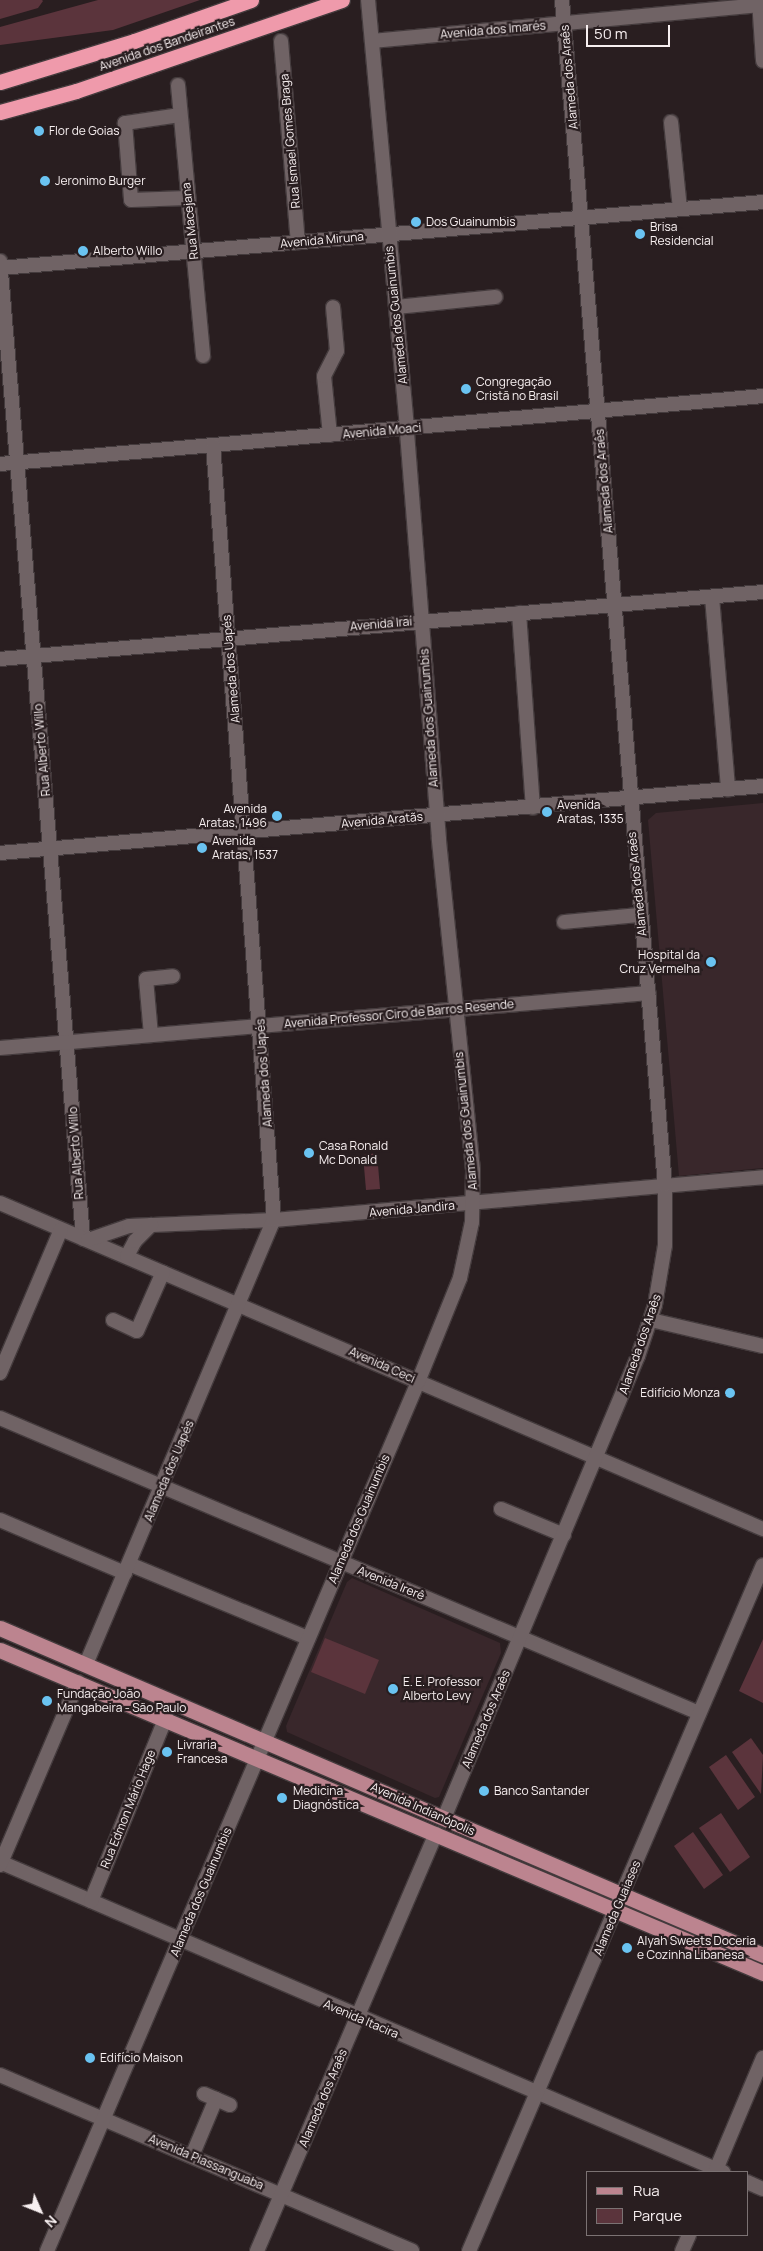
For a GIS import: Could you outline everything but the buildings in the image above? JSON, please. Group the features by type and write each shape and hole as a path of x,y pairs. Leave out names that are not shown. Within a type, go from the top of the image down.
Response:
{"highway":[{"name":"Avenida dos Bandeirantes","path":"0,82 134,42 251,0"},
{"name":"Avenida dos Bandeirantes","path":"0,112 76,91 342,0"}],"main road":[{"name":"Avenida Indianópolis","path":"0,1628 763,1954"},
{"name":"Avenida Indianópolis","path":"0,1650 166,1718 763,1973"}],"street":[{"name":"Alameda dos Guainumbis","path":"47,2251 418,1382 460,1278 474,1204 437,816 407,428 396,306 387,234 368,0"},
{"name":"Alameda dos Araês","path":"444,1818 598,1458 651,1320 664,1259 665,1185 629,798 615,606 562,0"},
{"path":"659,0 660,14"},
{"name":"Avenida dos Imarés","path":"372,40 760,4"},
{"path":"760,4 763,61"},
{"name":"Rua Ismael Gomes Braga","path":"281,41 298,242"},
{"name":"Rua Macejana","path":"178,85 203,356"},
{"path":"180,115 130,120 125,123 126,135 132,201 187,198"},
{"path":"671,122 680,209"},
{"name":"Avenida Miruna","path":"0,266 763,202"},
{"name":"Rua Alberto Willo","path":"0,266 86,1239"},
{"path":"396,306 495,298"},
{"path":"330,435 324,376 337,351 333,307"},
{"name":"Avenida Moaci","path":"0,464 763,396"},
{"name":"Alameda dos Uapés","path":"86,1664 274,1220 261,1026 213,445"},
{"name":"Avenida Iraí","path":"0,659 763,592"},
{"path":"712,597 728,789"},
{"path":"519,613 533,807"},
{"name":"Avenida Aratãs","path":"0,853 763,786"},
{"path":"564,922 640,915"},
{"path":"151,1035 146,979 173,976"},
{"name":"Avenida Professor Ciro de Barros Resende","path":"0,1048 455,1011 648,993"},
{"name":"Avenida Jandira","path":"86,1239 115,1229 151,1225 274,1220 474,1204 763,1177"},
{"name":"Avenida Ceci","path":"0,1203 240,1303 418,1382 763,1529"},
{"path":"128,1256 135,1241 151,1225"},
{"path":"0,1373 61,1229"},
{"path":"113,1320 138,1331 163,1272"},
{"path":"651,1320 763,1346"},
{"name":"Avenida Irerê","path":"0,1418 340,1562 521,1636 699,1714"},
{"path":"501,1509 564,1535"},
{"path":"0,1520 308,1638"},
{"name":"Alameda Guaiases","path":"469,2251 763,1565"},
{"path":"0,1863 78,1682"},
{"name":"Rua Edmon Mário Hage","path":"91,1901 166,1718"},
{"name":"Alameda dos Araês","path":"257,2251 436,1834"},
{"name":"Avenida Itacira","path":"0,1863 357,2018 538,2093 718,2171"},
{"path":"718,2171 763,2058"},
{"name":"Avenida Piassanguaba","path":"0,2075 412,2251"},
{"path":"192,2156 210,2097 230,2105"},
{"path":"748,2182 763,2189"},
{"path":"682,2251 689,2236"}],"shaded area":[{"name":"Hospital da Cruz Vermelha","path":"763,803 763,1168 679,1176 648,820 656,813"},
{"name":"E. E. Professor Alberto Levy","path":"352,1578 500,1643 501,1653 439,1797 435,1798 287,1732 286,1726 347,1582"}],"green space":[{"path":"0,0 43,1 38,8 0,19"},
{"path":"98,0 200,0 113,30 0,45 0,27"},
{"path":"377,1153 380,1189 366,1190 363,1155"},
{"path":"325,1638 379,1660 365,1694 311,1672"},
{"path":"763,1639 763,1703 739,1691"},
{"path":"751,1738 763,1755 761,1794 732,1752"},
{"path":"726,1755 755,1797 738,1810 709,1767"},
{"path":"721,1813 750,1857 730,1872 699,1828"},
{"path":"693,1832 723,1875 704,1889 674,1846"}],"place":[{"name":"Flor de Goias","path":"39,131"},
{"name":"Jeronimo Burger","path":"45,181"},
{"name":"Dos Guainumbis","path":"416,222"},
{"name":"Brisa Residencial","path":"640,234"},
{"name":"Alberto Willo","path":"83,251"},
{"name":"Congregação Cristã no Brasil","path":"466,389"},
{"name":"Avenida Aratas, 1335","path":"547,812"},
{"name":"Avenida Aratas, 1496","path":"277,816"},
{"name":"Avenida Aratas, 1537","path":"202,848"},
{"name":"Hospital da Cruz Vermelha","path":"711,962"},
{"name":"Casa Ronald Mc Donald","path":"309,1153"},
{"name":"Edifício Monza","path":"730,1393"},
{"name":"E. E. Professor Alberto Levy","path":"393,1689"},
{"name":"Fundação João Mangabeira - São Paulo","path":"47,1701"},
{"name":"Livraria Francesa","path":"167,1752"},
{"name":"Banco Santander","path":"484,1791"},
{"name":"Medicina Diagnóstica","path":"282,1798"},
{"name":"Alyah Sweets Doceria e Cozinha Libanesa","path":"627,1948"},
{"name":"Edifício Maison","path":"90,2058"}]}
